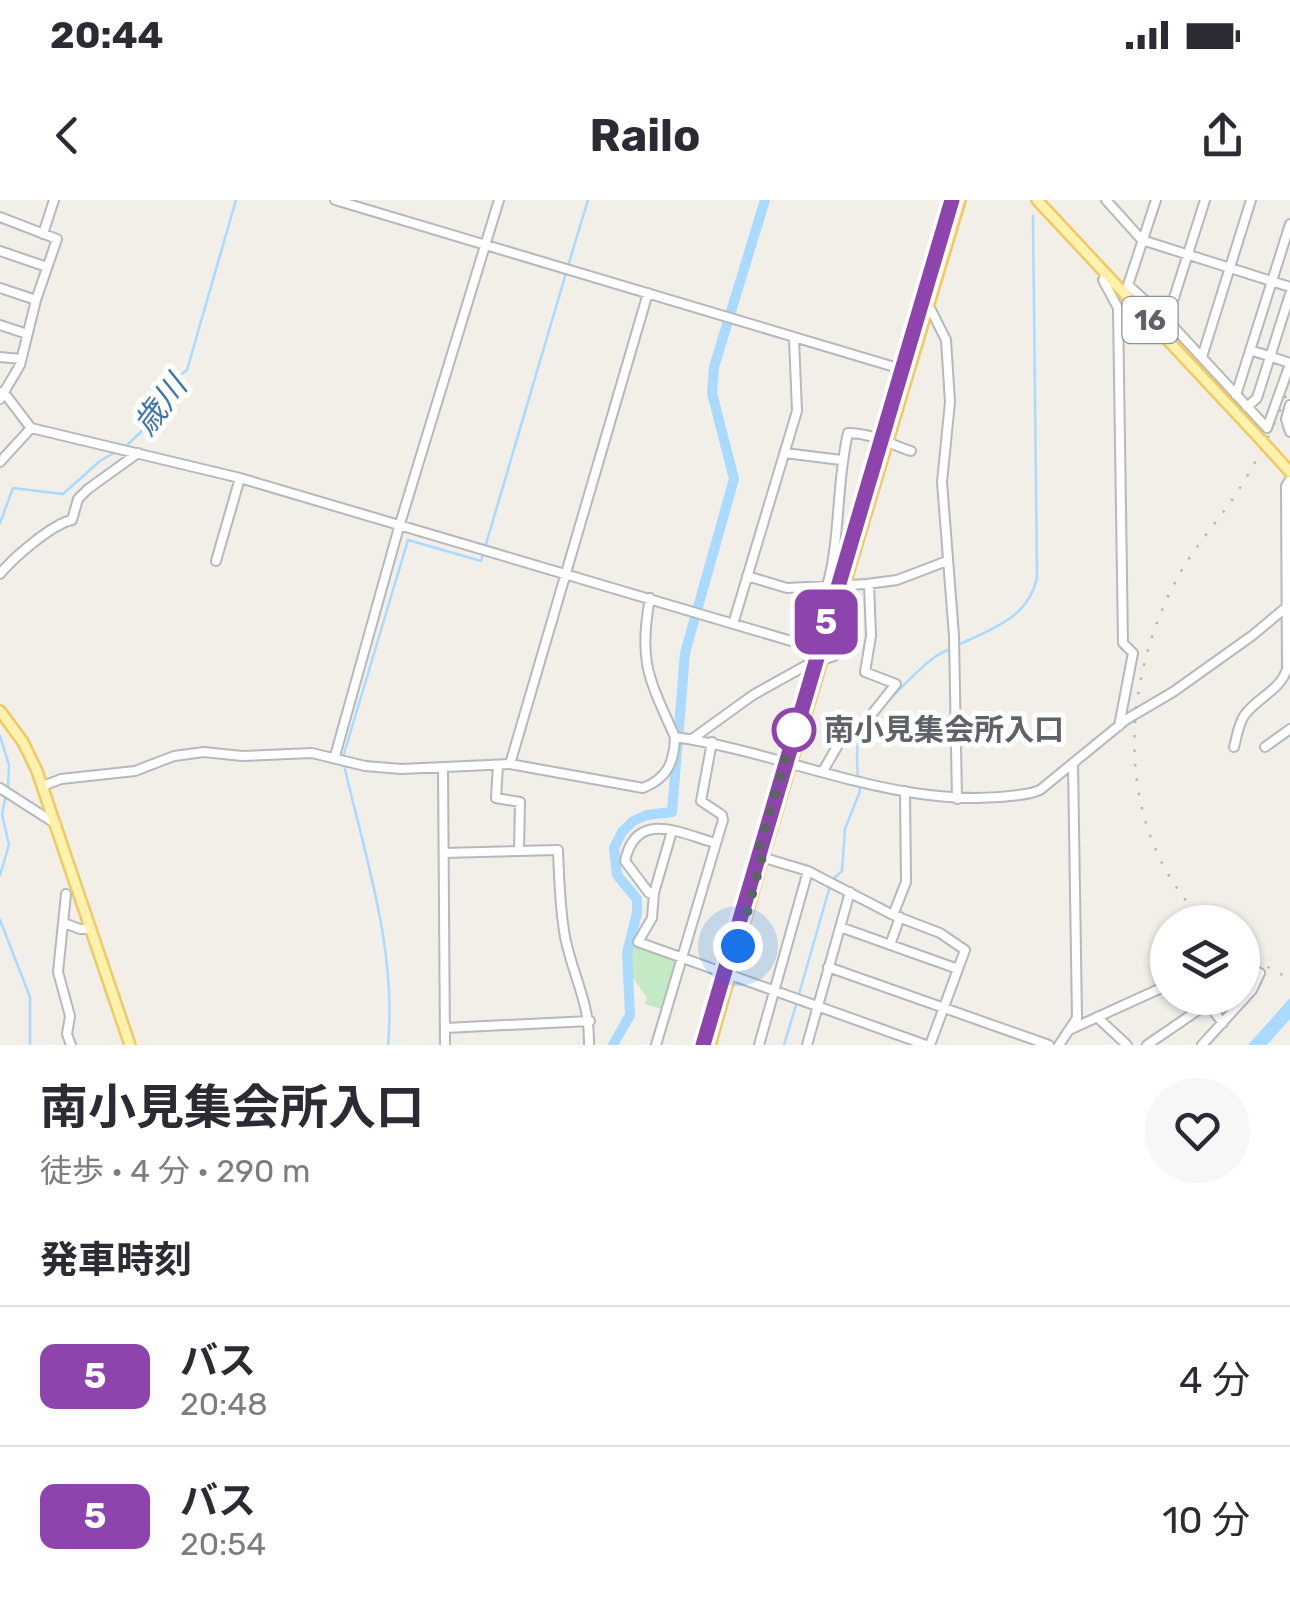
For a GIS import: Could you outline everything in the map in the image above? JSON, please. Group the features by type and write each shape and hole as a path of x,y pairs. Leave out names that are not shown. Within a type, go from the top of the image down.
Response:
{"main road":[{"path":"706,1045 836,586 884,442 956,200"},
{"name":"16","path":"1036,200 1106,274 1127,290 1290,472"},
{"path":"0,711 24,742 43,786 130,1045"}],"street":[{"path":"40,200 53,202 44,234"},
{"path":"335,200 905,370"},
{"path":"334,756 499,200"},
{"path":"1106,200 1142,240 1290,291 1257,398 1247,407"},
{"path":"1156,200 1127,290 1167,320 1266,428 1290,363 1250,350"},
{"path":"1167,320 1205,200"},
{"path":"1202,357 1251,200"},
{"path":"0,218 57,239 21,359 2,395 31,428 240,478 650,598 819,657"},
{"path":"1233,393 1290,224"},
{"path":"0,250 47,268"},
{"path":"1106,274 1103,280 1118,308 1122,643 1134,653 1119,726"},
{"path":"0,288 36,300"},
{"path":"510,764 648,293"},
{"path":"924,308 931,310 946,340 948,366 950,402 942,482 954,636 957,799"},
{"path":"0,324 28,334"},
{"path":"733,624 797,411 794,338"},
{"path":"0,357 21,359"},
{"path":"1290,405 1286,419 1290,432"},
{"path":"0,462 31,428"},
{"path":"836,586 842,460 848,433 864,433 911,451"},
{"path":"0,574 61,522 72,520 78,500 88,489 138,453"},
{"path":"785,453 842,460"},
{"path":"216,561 240,478"},
{"path":"1234,747 1241,720 1284,677 1288,662 1289,481"},
{"path":"748,576 788,588 869,584 897,580 947,562"},
{"path":"823,771 838,745 853,729 864,724 896,684 865,672 871,636 869,584"},
{"path":"43,786 61,779 135,772 190,753 268,756 299,752 334,756 365,766 443,768 510,764 642,788 654,784 667,772 674,755 675,737 643,660 650,598"},
{"path":"675,737 712,742 906,791 957,799 1031,793 1040,790 1119,726 1254,635 1288,605"},
{"path":"692,739 736,706 819,657 837,654 836,636"},
{"path":"1265,747 1290,729"},
{"path":"656,1045 723,817 701,801 712,742"},
{"path":"1059,1045 1077,1018 1074,763"},
{"path":"498,765 496,798 520,802 519,851"},
{"path":"443,768 445,1045"},
{"path":"0,788 56,824"},
{"path":"890,945 906,882 906,791"},
{"path":"654,893 649,893 625,861 628,848 639,834 650,827 716,843"},
{"path":"672,831 654,893 652,918 638,942 928,1045 966,950 940,933 896,916 808,871 760,856"},
{"path":"444,853 558,850 566,942 590,1021 588,1045"},
{"path":"760,1045 808,871"},
{"path":"807,1045 850,892"},
{"path":"66,894 58,972 70,1016 67,1034 71,1045"},
{"path":"64,923 91,928"},
{"path":"840,927 958,969"},
{"path":"828,966 1049,1045"},
{"path":"1065,1032 1150,993"},
{"path":"1146,1045 1185,1015"},
{"path":"1217,1015 1223,1023"},
{"path":"1202,1045 1230,1015"},
{"path":"1097,1017 1127,1045"},
{"path":"445,1028 590,1021"}],"green space":[{"path":"631,944 675,962 661,1009 645,1004 647,998 628,970"}],"water":[{"path":"1290,998 1290,1019 1267,1045 1248,1045"}],"waterway":[{"name":"歳川","path":"124,448 145,428 187,370 236,200"},
{"path":"568,266 588,200"},
{"path":"613,1045 630,1015 627,953 637,913 637,899 617,875 614,848 633,821 672,812 685,653 734,479 712,393 714,367 765,200"},
{"path":"858,777 859,738 882,708 938,655 1012,617 1032,593 1037,577 1033,216"},
{"path":"343,757 408,540 481,561 566,273"},
{"name":"歳川","path":"0,523 13,488 63,494 117,451"},
{"name":"歳川","path":"0,736 9,765 8,787"},
{"path":"344,765 384,939 390,1009 388,1045"},
{"path":"833,879 842,871 845,829 859,785"},
{"name":"歳川","path":"0,875 9,845 2,814 6,795"},
{"path":"799,994 830,886"},
{"name":"歳川","path":"0,920 30,997 30,1045"},
{"path":"784,1045 797,1002"}],"railway":[{"path":"1191,905 1175,885 1153,844 1140,800 1136,708 1159,617 1179,575 1252,468 1290,385"},
{"path":"1260,963 1290,979"}],"bus line":[{"name":"5","path":"703,1045 952,200"}],"place":[{"name":"南小見集会所入口","path":"794,730"}],"route":[{"path":"738,946 762,857 757,856 794,730"}]}
